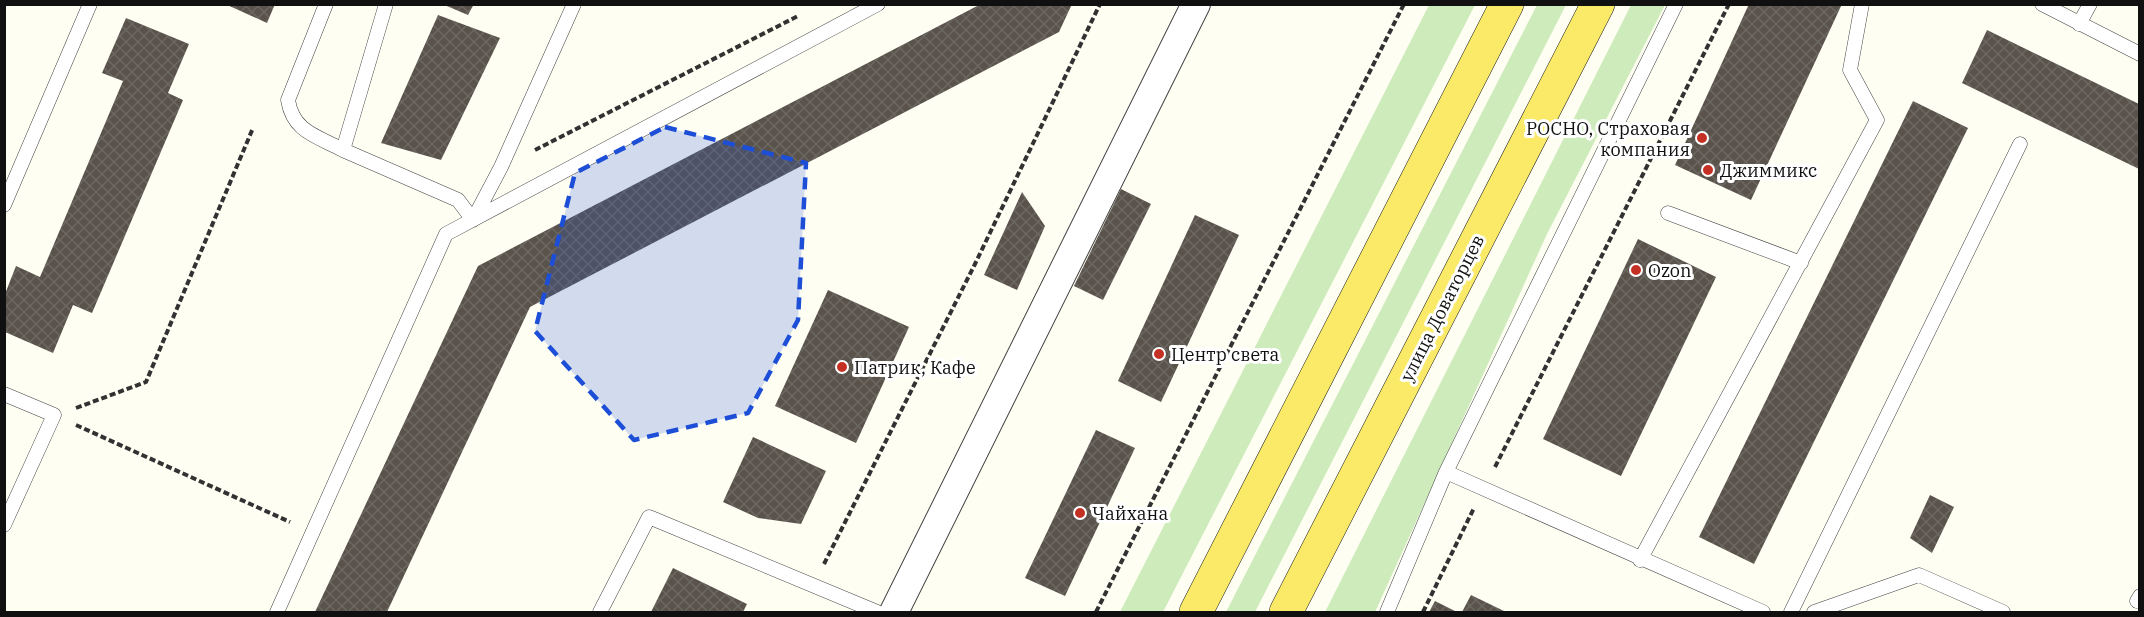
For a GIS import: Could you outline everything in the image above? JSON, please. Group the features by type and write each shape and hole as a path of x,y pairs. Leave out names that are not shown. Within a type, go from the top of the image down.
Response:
{"main road":[{"path":"1196,612 1507,4"},
{"name":"улица Доваторцев","path":"1286,612 1598,4"}],"street":[{"path":"894,612 1196,4"}],"lane":[{"path":"4,205 90,4"},
{"path":"326,4 288,100 290,113 297,126 343,150 458,200 473,220"},
{"path":"343,150 386,4"},
{"path":"473,220 501,167 574,4"},
{"path":"277,612 446,234 878,4"},
{"path":"1387,612 1446,472 1676,4"},
{"path":"1640,560 1876,120 1850,70 1862,4"},
{"path":"2042,4 2139,54"},
{"path":"2079,24 2090,4"},
{"path":"1791,612 2020,144"},
{"path":"1668,213 1801,263"},
{"path":"4,394 54,416 4,525"},
{"path":"1446,472 1640,560 1763,612"},
{"path":"600,612 649,517 877,612"},
{"path":"1815,612 1919,575 2002,612"},
{"path":"2139,596 2139,602"}],"path":[{"path":"820,571 970,274 1100,4"},
{"path":"1096,612 1404,4"},
{"path":"1423,612 1729,4"},
{"path":"501,167 799,15"},
{"path":"54,416 147,382 253,128"},
{"path":"54,416 313,533"},
{"path":"286,532 295,512"}],"highlighted area":[{"path":"665,127 806,163 798,320 748,413 634,440 535,331 575,173"}],"green space":[{"path":"1429,5 1475,5 1163,612 1120,612"},
{"path":"1537,5 1566,5 1255,612 1226,612"},
{"path":"1631,5 1665,5 1547,234 1375,612 1325,612"}],"building":[{"path":"225,4 275,4 267,23"},
{"path":"442,4 474,4 468,15"},
{"path":"981,4 1072,4 1059,32 530,307 387,612 315,612 478,266"},
{"path":"1749,4 1842,4 1751,200 1675,165"},
{"path":"438,15 500,38 441,160 381,143"},
{"path":"126,18 189,44 168,93 183,100 92,313 73,305 53,353 5,332 5,294 16,266 40,277 123,81 102,73"},
{"path":"1987,30 2139,104 2139,169 1962,83"},
{"path":"1913,101 1968,128 1754,564 1699,537"},
{"path":"1121,189 1151,204 1103,300 1074,286"},
{"path":"1022,192 1045,226 1017,290 984,275"},
{"path":"1195,215 1239,235 1161,402 1118,381"},
{"path":"1638,239 1716,277 1621,476 1543,439"},
{"name":"Патрик, Кафе","path":"828,290 909,327 856,443 775,406"},
{"name":"Чайхана","path":"1096,430 1135,448 1065,596 1025,578"},
{"path":"753,437 826,471 801,524 758,518 723,502"},
{"path":"1930,495 1954,507 1932,553 1910,538"},
{"path":"673,568 747,604 743,612 651,612"},
{"path":"1471,595 1506,612 1462,612"},
{"path":"1435,601 1457,612 1429,612"}],"place":[{"name":"РОСНО, Страховая компания","path":"1702,138"},
{"name":"Джиммикс","path":"1708,170"},
{"name":"Ozon","path":"1636,270"},
{"name":"Центр света","path":"1159,354"},
{"name":"Патрик, Кафе","path":"842,367"},
{"name":"Чайхана","path":"1080,513"}]}
